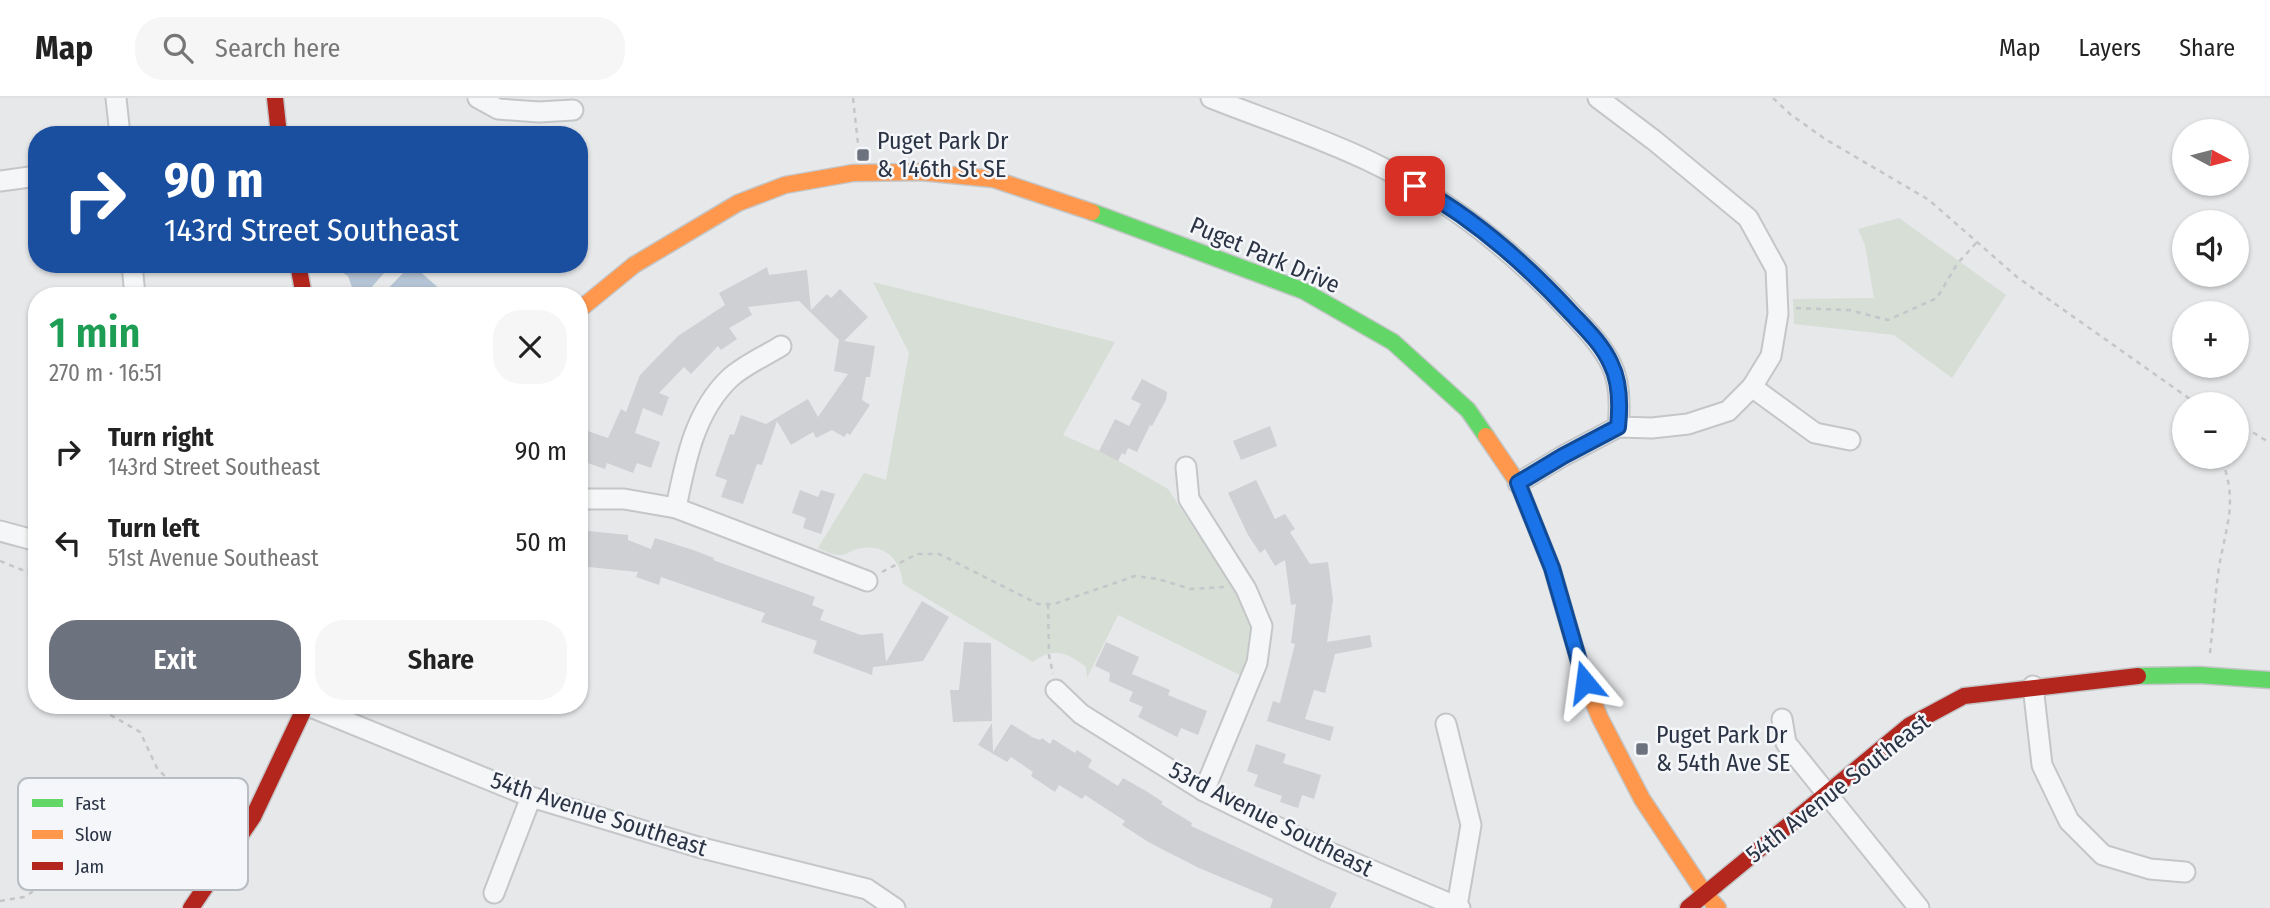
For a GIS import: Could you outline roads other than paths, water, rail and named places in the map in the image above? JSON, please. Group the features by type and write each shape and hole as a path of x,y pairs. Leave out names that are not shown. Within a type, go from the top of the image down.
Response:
{"street":[{"path":"116,98 119,126"},
{"path":"275,98 278,126"},
{"path":"478,98 498,108 538,112 573,110"},
{"path":"1211,98 1368,160 1439,199 1497,242 1545,285 1597,341 1612,366 1619,412 1618,427"},
{"path":"1518,483 1618,427 1652,428 1688,424 1728,411 1752,387 1771,356 1778,314 1776,269 1748,218 1598,98"},
{"name":"Puget Park Drive","path":"588,303 634,265 738,203 785,185 861,173 921,172 993,179 1089,210 1304,290 1392,342 1468,410 1518,483 1552,568 1585,682 1600,719 1642,799 1705,894 1718,908"},
{"path":"0,181 28,177"},
{"path":"676,508 688,450 709,406 730,378 781,346"},
{"path":"1752,387 1815,433 1850,440"},
{"path":"1186,467 1189,499 1243,584 1262,626 1257,663 1203,791"},
{"path":"588,499 624,499 676,508 867,581"},
{"path":"0,531 28,539"},
{"name":"54th Avenue Southeast","path":"1705,894 1910,725 1964,696 2032,685 2122,676 2208,675 2270,680"},
{"path":"2032,685 2042,765 2069,821 2103,855 2150,869 2185,872"},
{"name":"53rd Avenue Southeast","path":"1056,690 1081,714 1203,791 1324,850 1458,907"},
{"path":"248,825 302,714"},
{"name":"54th Avenue Southeast","path":"328,714 531,797 698,847 867,889 895,908"},
{"path":"1782,719 1786,743 1919,908"},
{"path":"1446,724 1471,825 1458,907"},
{"path":"494,893 531,797"},
{"path":"191,908 204,890"},
{"path":"1688,908 1705,894"}],"water":[{"path":"343,273 384,273 372,287 352,287 348,276"},
{"path":"403,273 422,273 437,287 390,287"}],"place":[{"name":"Puget Park Dr & 146th St SE","path":"863,155"},
{"name":"Puget Park Dr & 54th Ave SE","path":"1642,749"}]}
